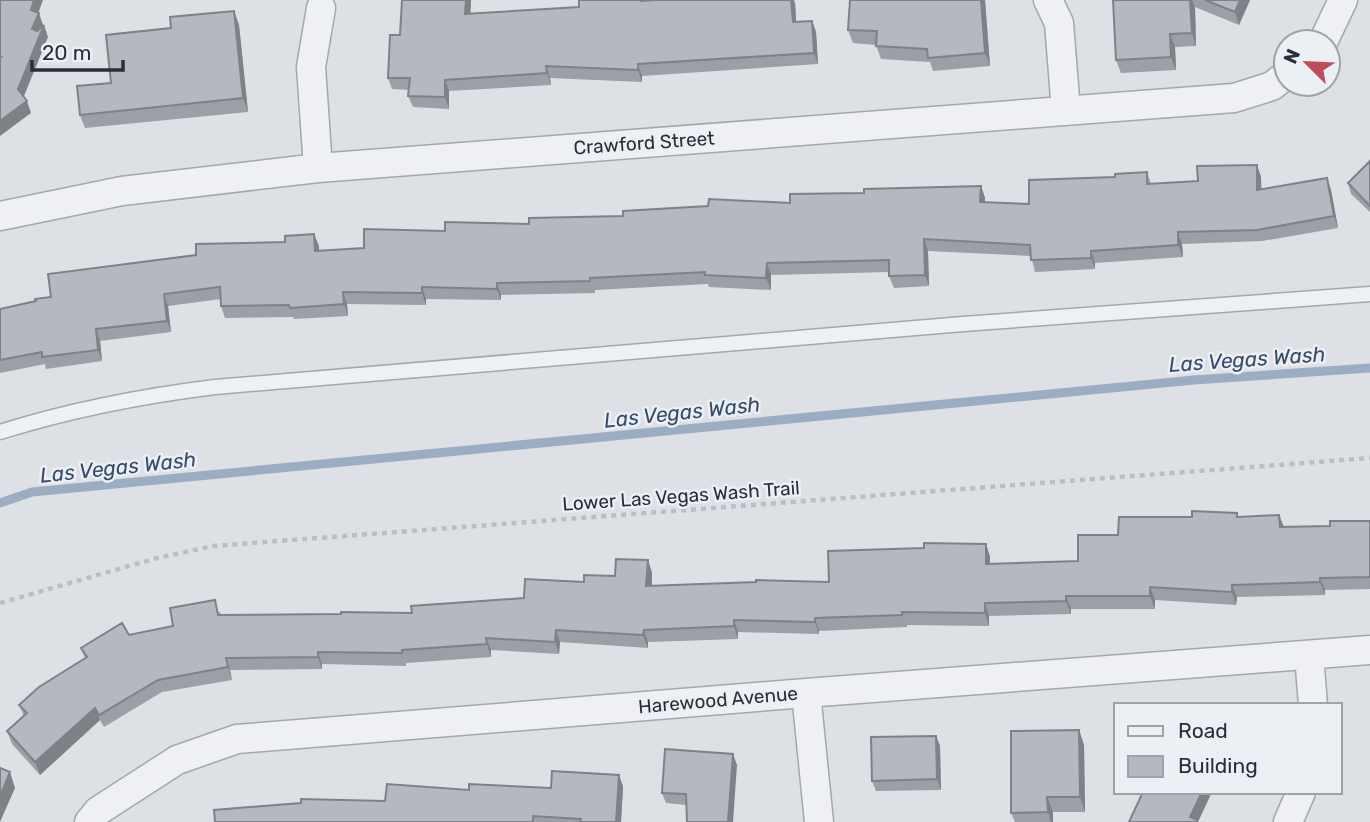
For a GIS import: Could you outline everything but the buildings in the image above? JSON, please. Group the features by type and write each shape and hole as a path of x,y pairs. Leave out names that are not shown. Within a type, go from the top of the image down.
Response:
{"street":[{"path":"1048,0 1059,23 1066,111"},
{"path":"1330,28 1343,0"},
{"path":"318,167 311,67 321,8"},
{"name":"Crawford Street","path":"0,216 122,191 318,167 1234,98 1272,86"},
{"name":"Harewood Avenue","path":"89,822 98,811 177,760 237,739 1370,650"},
{"path":"1309,655 1313,703"},
{"path":"806,693 819,822"},
{"path":"1288,822 1300,794"}],"lane":[{"path":"0,432 50,416 153,395 215,387 1370,294"}],"path":[{"name":"Lower Las Vegas Wash Trail","path":"0,603 158,558 213,546 1370,458"}],"waterway":[{"name":"Las Vegas Wash","path":"0,503 32,492 1194,380 1370,368"}]}
